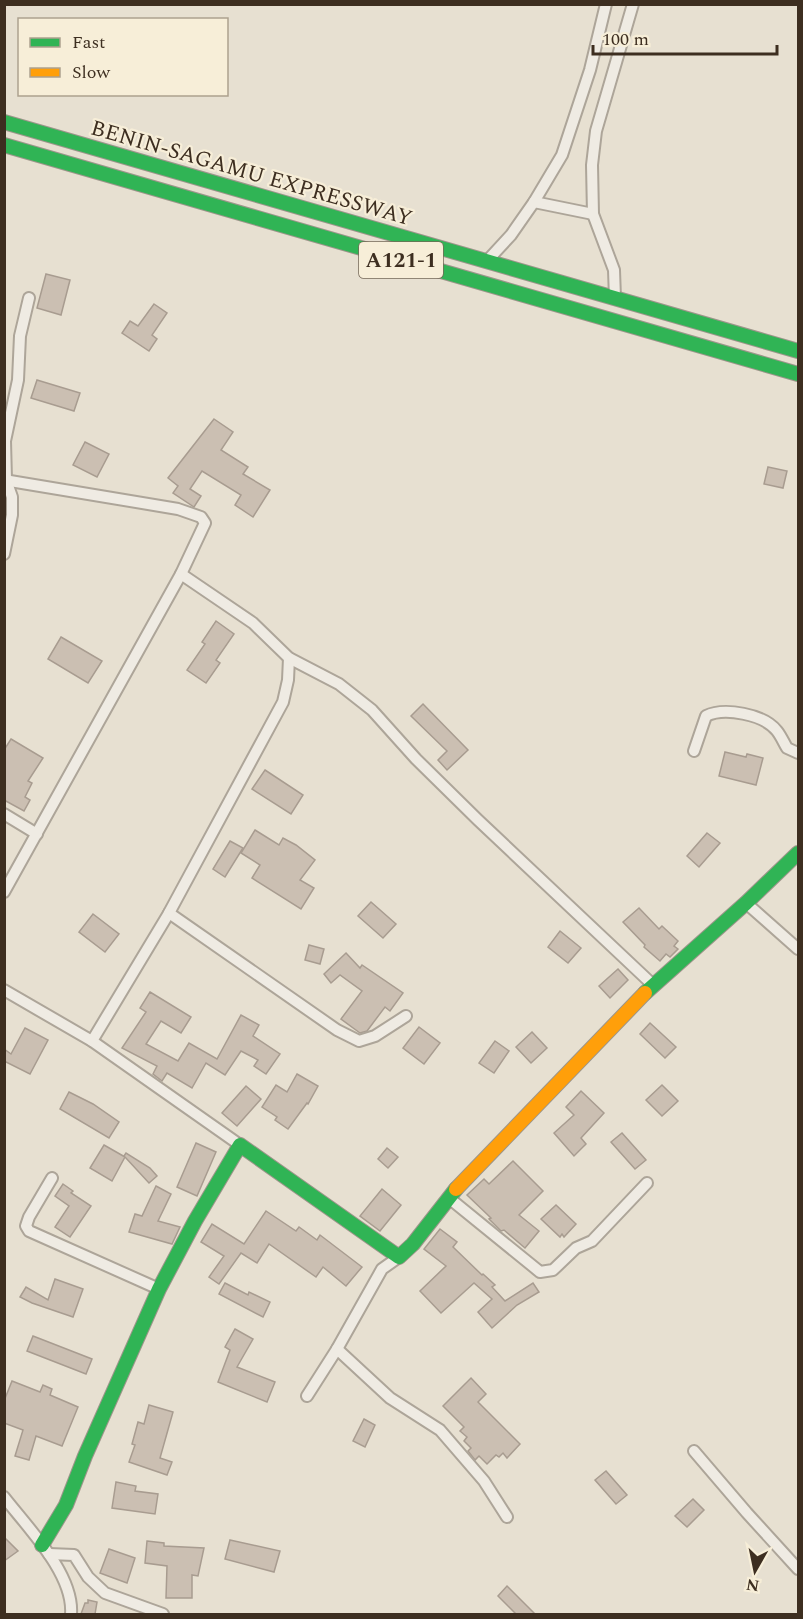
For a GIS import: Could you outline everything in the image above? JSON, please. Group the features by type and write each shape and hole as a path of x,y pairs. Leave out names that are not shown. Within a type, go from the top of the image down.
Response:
{"main road":[{"name":"BENIN-SAGAMU EXPRESSWAY","path":"4,123 798,351"},
{"name":"BENIN-SAGAMU EXPRESSWAY","path":"4,144 798,374"},
{"path":"46,1549 159,1289 195,1221 240,1145 399,1257 413,1244 456,1189 653,985 746,903 798,853"}],"street":[{"path":"486,262 511,235 562,155 590,70 606,4"},
{"path":"615,298 614,270 593,214 592,165 596,131 633,4"},
{"path":"590,70 611,75"},
{"path":"534,202 593,214"},
{"path":"4,554 12,515 12,497 5,480 5,441 18,380 20,336 29,298"},
{"path":"4,892 181,574 205,523 201,516 178,509 5,480"},
{"path":"181,574 253,623 289,658 339,684 372,710 416,759 478,820 653,985"},
{"path":"92,1041 169,913 283,702 288,680 289,658"},
{"path":"694,751 706,716 715,712 731,712 759,718 777,730 786,748 798,753"},
{"path":"4,814 37,834"},
{"path":"746,903 798,949"},
{"path":"169,913 337,1030 359,1041 375,1036 406,1016"},
{"path":"4,990 92,1041 240,1145"},
{"path":"52,1178 29,1217 26,1226 29,1231 159,1289"},
{"path":"449,1198 540,1272 553,1270 576,1248 592,1242 647,1183"},
{"path":"307,1396 338,1349 382,1269 399,1257"},
{"path":"338,1349 390,1398 440,1430 484,1481 507,1517"},
{"path":"694,1451 798,1569"},
{"path":"4,1497 46,1549 72,1601 71,1614"},
{"path":"46,1549 74,1555 88,1577 105,1593 163,1614"}],"building":[{"path":"46,274 70,280 61,315 37,308"},
{"path":"154,304 167,313 152,335 157,339 149,351 122,333 130,321 138,326"},
{"path":"37,380 80,393 74,411 31,398"},
{"path":"214,419 233,432 221,450 248,467 243,474 270,490 253,517 235,505 241,495 202,471 190,489 201,496 194,507 173,493 178,486 168,478"},
{"path":"85,442 109,454 97,477 73,465"},
{"path":"768,467 787,471 783,488 764,484"},
{"path":"216,621 234,634 216,660 220,663 206,683 187,670 205,644 202,642"},
{"path":"61,637 102,661 88,683 48,659"},
{"path":"423,704 468,750 447,770 438,760 447,751 411,716"},
{"path":"11,739 43,758 28,781 32,783 25,797 30,800 24,811 4,800 4,750"},
{"path":"725,752 763,758 756,785 719,776"},
{"path":"265,770 303,795 291,814 252,789"},
{"path":"255,830 279,845 283,838 315,860 300,880 314,888 301,909 252,878 260,865 241,853"},
{"path":"707,833 720,843 699,867 687,856"},
{"path":"230,841 243,848 225,877 213,869"},
{"path":"371,902 396,924 383,938 358,916"},
{"path":"639,908 659,929 662,926 678,941 674,946 678,949 670,957 666,954 660,961 644,947 645,945 623,922"},
{"path":"93,914 119,934 105,952 79,932"},
{"path":"560,931 581,948 568,963 548,947"},
{"path":"309,945 324,949 320,964 305,960"},
{"path":"346,953 360,968 362,965 403,993 390,1011 385,1007 367,1031 360,1033 341,1019 362,991 340,975 331,983 324,974"},
{"path":"618,969 628,980 610,998 599,986"},
{"path":"150,992 191,1017 181,1033 161,1021 146,1044 178,1061 189,1043 217,1059 241,1015 259,1025 253,1036 280,1054 266,1074 254,1066 258,1060 241,1051 225,1075 206,1063 192,1088 167,1073 162,1081 153,1074 157,1066 122,1048 146,1012 140,1008"},
{"path":"650,1023 676,1047 665,1058 640,1034"},
{"path":"419,1027 440,1043 424,1064 403,1048"},
{"path":"25,1028 48,1040 30,1074 4,1061 4,1049 11,1054"},
{"path":"532,1032 547,1048 531,1063 516,1047"},
{"path":"495,1041 509,1051 494,1073 479,1063"},
{"path":"297,1074 318,1086 308,1104 288,1129 275,1120 277,1117 262,1107 276,1085 287,1092"},
{"path":"662,1085 678,1101 662,1116 646,1100"},
{"path":"246,1086 261,1099 237,1126 222,1113"},
{"path":"581,1091 604,1113 581,1138 586,1144 574,1156 554,1133 574,1115 566,1107"},
{"path":"69,1092 93,1104 119,1122 109,1138 60,1109"},
{"path":"622,1133 646,1160 635,1169 611,1142"},
{"path":"196,1143 216,1152 197,1196 177,1187"},
{"path":"104,1145 125,1157 112,1181 90,1168"},
{"path":"387,1148 398,1157 388,1168 378,1159"},
{"path":"126,1153 150,1168 157,1176 149,1183 124,1156"},
{"path":"513,1161 543,1191 519,1215 539,1231 525,1248 504,1230 501,1231 467,1195 484,1179 489,1184"},
{"path":"63,1184 73,1191 71,1193 91,1206 70,1237 55,1227 69,1206 55,1196"},
{"path":"156,1186 171,1194 158,1221 180,1227 172,1244 129,1232 135,1214 142,1216"},
{"path":"382,1189 401,1205 380,1231 360,1216"},
{"path":"556,1205 576,1224 564,1237 562,1234 560,1237 541,1219"},
{"path":"266,1211 296,1231 299,1227 317,1240 320,1235 362,1267 346,1286 323,1267 316,1277 269,1244 257,1263 241,1253 219,1284 209,1277 224,1256 201,1242 212,1224 244,1244"},
{"path":"440,1229 457,1242 453,1247 495,1285 492,1287 505,1301 533,1283 539,1292 517,1305 492,1328 478,1312 492,1299 474,1283 441,1313 420,1291 446,1266 424,1249"},
{"path":"55,1279 83,1289 73,1317 20,1297 26,1287 48,1300"},
{"path":"225,1283 248,1295 249,1292 270,1302 263,1317 219,1294"},
{"path":"235,1329 253,1339 237,1367 275,1382 267,1402 218,1382 230,1350 225,1347"},
{"path":"33,1336 92,1359 86,1374 27,1351"},
{"path":"471,1378 486,1394 478,1402 520,1444 507,1458 503,1453 499,1457 496,1455 487,1464 479,1456 475,1460 468,1451 471,1448 464,1441 467,1437 460,1431 464,1427 443,1406"},
{"path":"12,1381 40,1392 43,1385 52,1389 50,1395 78,1407 62,1446 36,1436 29,1460 15,1456 23,1430 4,1423 4,1401"},
{"path":"149,1405 173,1412 160,1458 172,1462 167,1475 129,1462 135,1445 132,1444 138,1422 144,1424"},
{"path":"364,1419 375,1425 365,1447 353,1441"},
{"path":"606,1471 627,1495 616,1504 595,1480"},
{"path":"116,1482 136,1486 135,1491 158,1494 155,1514 112,1508"},
{"path":"693,1499 704,1510 687,1527 675,1516"},
{"path":"4,1537 18,1551 4,1561"},
{"path":"230,1540 280,1551 274,1572 225,1559"},
{"path":"147,1541 164,1543 164,1546 204,1548 198,1576 192,1575 192,1598 166,1598 167,1566 145,1563"},
{"path":"109,1549 135,1558 127,1583 100,1573"},
{"path":"507,1586 535,1614 516,1614 498,1596"},
{"path":"88,1600 97,1602 95,1614 81,1614 85,1603 88,1603"}],"traffic: fast":[{"path":"4,122 798,351"},
{"path":"4,145 798,374"},
{"path":"645,993 798,853"},
{"path":"42,1545 66,1505 85,1456 159,1289 195,1221 240,1145 399,1257 413,1244 456,1189"}],"traffic: slow":[{"path":"456,1189 645,993"}]}
